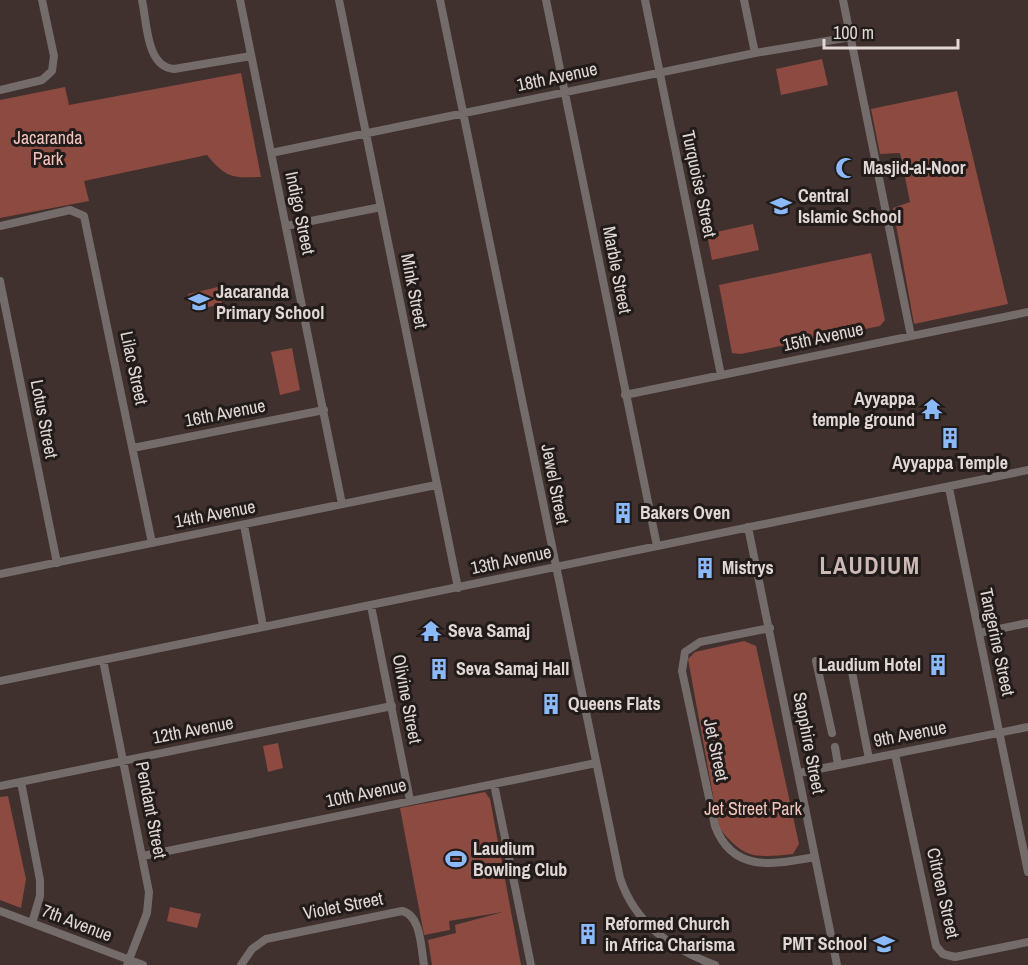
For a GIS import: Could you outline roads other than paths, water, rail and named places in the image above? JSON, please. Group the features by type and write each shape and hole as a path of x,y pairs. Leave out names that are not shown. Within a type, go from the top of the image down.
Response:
{"street":[{"path":"0,90 42,80 52,71 54,56 42,0"},
{"path":"142,0 154,56 163,67 174,69 251,56"},
{"name":"Indigo Street","path":"240,0 342,504"},
{"name":"Mink Street","path":"339,0 458,588"},
{"name":"Jewel Street","path":"440,0 555,567 621,878 629,898 649,926 672,946 715,965"},
{"name":"Marble Street","path":"546,0 657,546"},
{"name":"Turquoise Street","path":"645,0 721,375"},
{"path":"744,0 754,53"},
{"path":"843,0 911,336"},
{"name":"18th Avenue","path":"271,153 754,53 851,37"},
{"path":"286,226 381,207"},
{"name":"Lilac Street","path":"0,226 70,210 81,213 87,223 152,543"},
{"name":"Lotus Street","path":"0,281 57,563"},
{"name":"15th Avenue","path":"625,395 1028,312"},
{"name":"16th Avenue","path":"133,448 324,410"},
{"name":"13th Avenue","path":"0,681 1028,470"},
{"name":"14th Avenue","path":"0,574 436,486"},
{"name":"Tangerine Street","path":"949,488 1028,872"},
{"path":"244,525 263,626"},
{"name":"Sapphire Street","path":"748,527 837,965"},
{"name":"Olivine Street","path":"371,606 410,800"},
{"path":"979,633 1028,623"},
{"name":"Jet Street","path":"770,628 695,643 685,652 682,671 715,826 723,842 739,856 760,864 815,857"},
{"name":"Pendant Street","path":"103,660 143,855 149,902 128,962"},
{"path":"816,661 832,733"},
{"path":"852,672 869,759"},
{"name":"12th Avenue","path":"0,786 392,706"},
{"name":"9th Avenue","path":"798,773 1028,727"},
{"path":"835,747 838,765"},
{"name":"Citroen Street","path":"895,754 939,949 946,956 955,957 1028,942"},
{"name":"10th Avenue","path":"143,855 596,763"},
{"path":"21,782 40,880 40,896 32,923"},
{"path":"494,784 531,965"},
{"name":"7th Avenue","path":"0,911 128,962 143,965"},
{"name":"Violet Street","path":"241,965 252,949 266,939 402,911 409,913 415,919 424,965"}],"place":[{"name":"Masjid-al-Noor","path":"846,168"},
{"name":"Central Islamic School","path":"781,206"},
{"name":"Jacaranda Primary School","path":"199,302"},
{"name":"Ayyappa temple ground","path":"932,409"},
{"name":"Ayyappa Temple","path":"950,438"},
{"name":"Bakers Oven","path":"623,513"},
{"name":"Mistrys","path":"705,568"},
{"name":"Seva Samaj","path":"431,631"},
{"name":"Laudium Hotel","path":"938,665"},
{"name":"Seva Samaj Hall","path":"439,669"},
{"name":"Queens Flats","path":"551,704"},
{"name":"Laudium Bowling Club","path":"456,859"},
{"name":"Reformed Church in Africa Charisma","path":"588,934"},
{"name":"PMT School","path":"884,944"}],"district":[{"name":"LAUDIUM","path":"870,566"}],"park label":[{"name":"Jacaranda Park","path":"48,148"},
{"name":"Jet Street Park","path":"753,809"}]}
